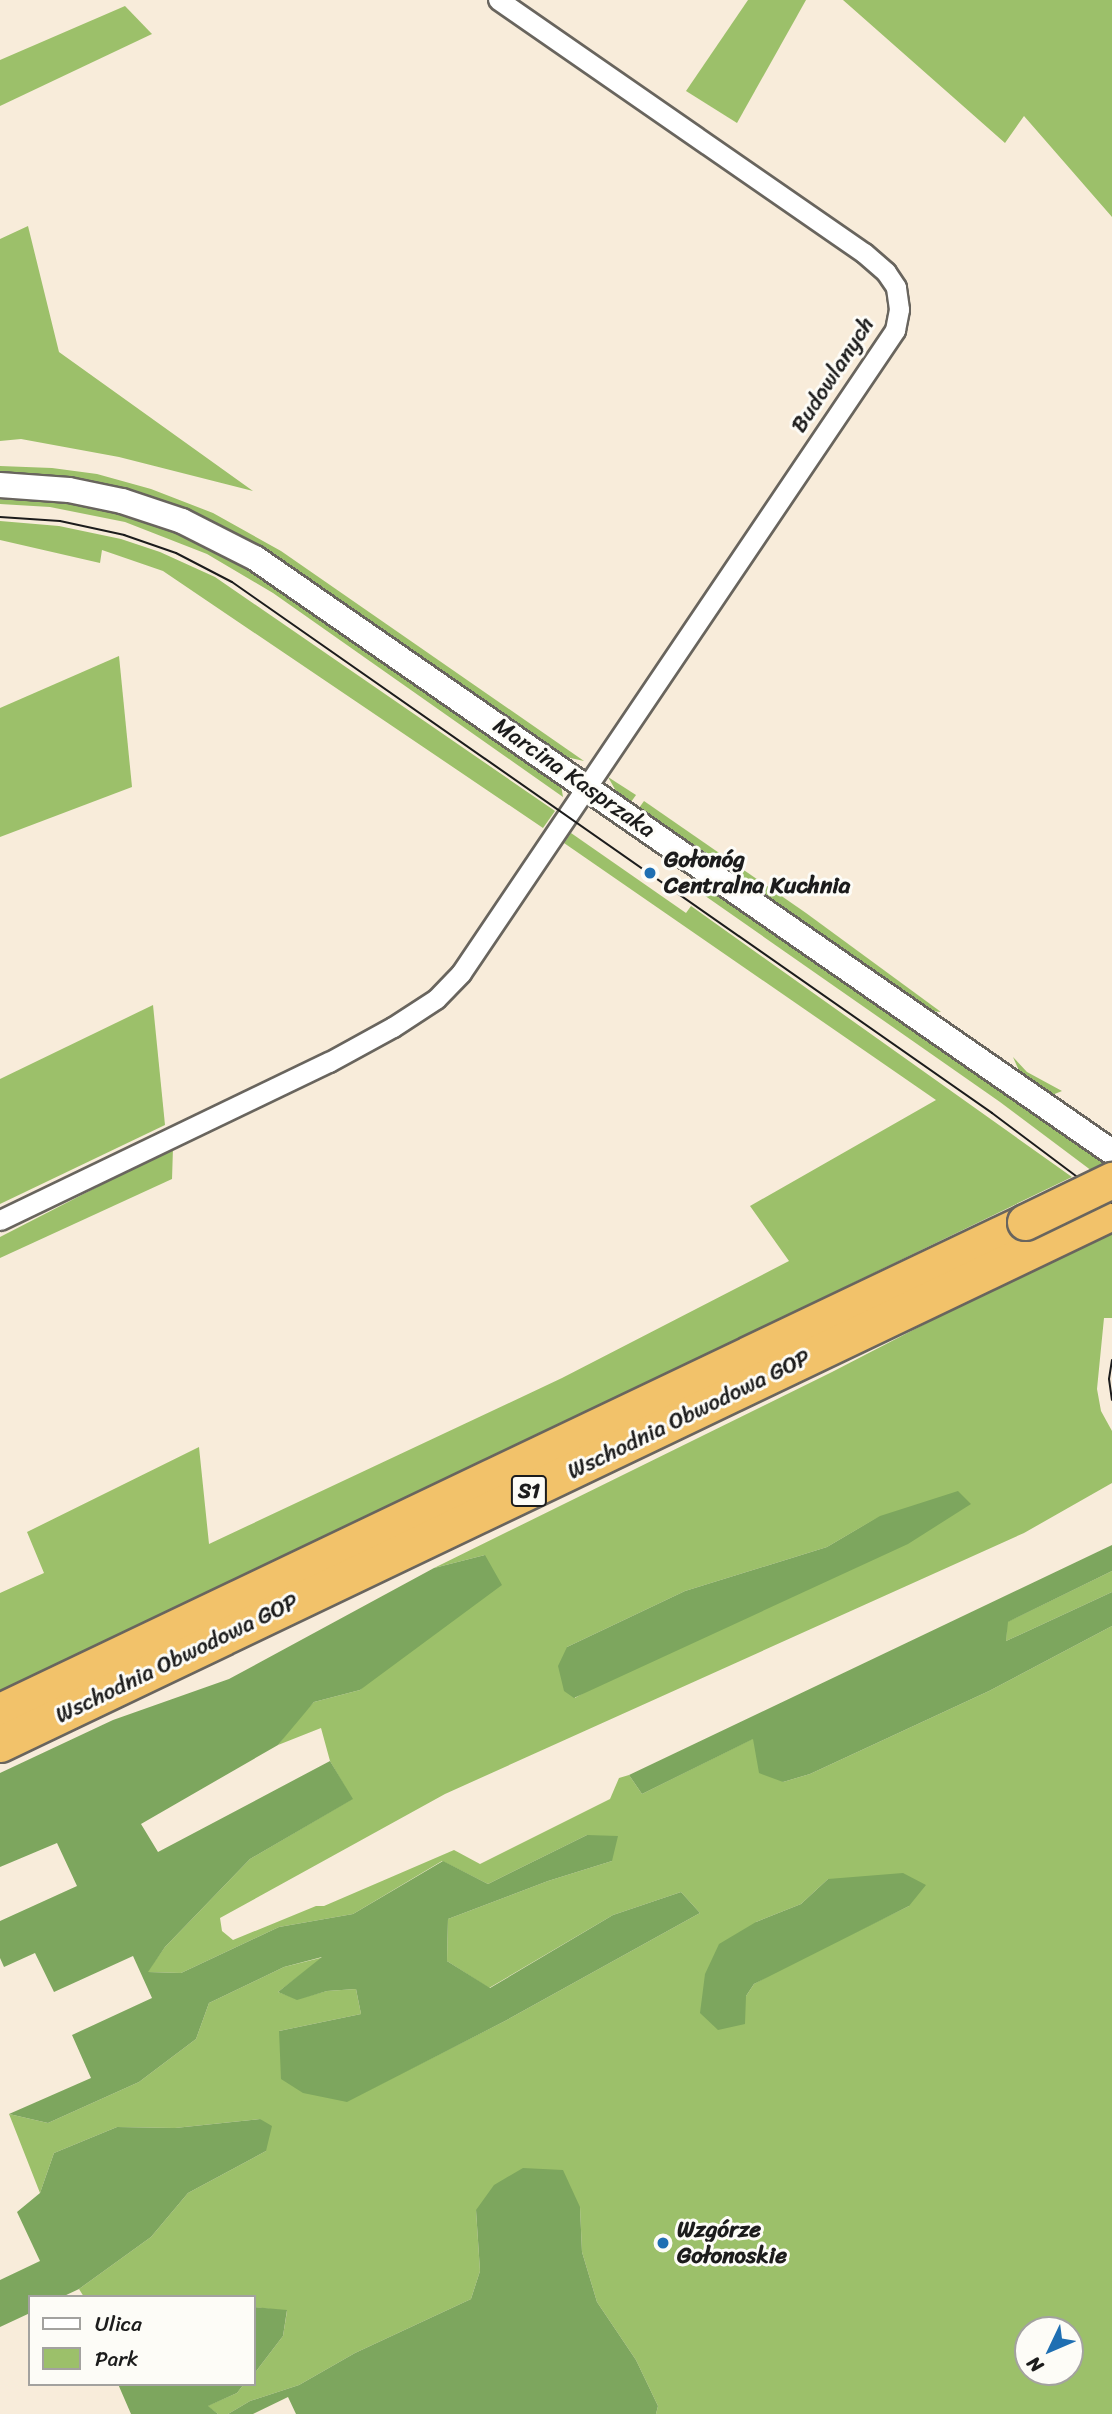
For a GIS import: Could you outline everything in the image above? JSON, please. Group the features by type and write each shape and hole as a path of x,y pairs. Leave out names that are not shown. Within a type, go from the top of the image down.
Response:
{"highway":[{"name":"Wschodnia Obwodowa GOP","path":"0,1711 1112,1180"},
{"name":"Wschodnia Obwodowa GOP","path":"0,1744 1112,1212"}],"street":[{"name":"Budowlanych","path":"0,1220 329,1062 393,1027 436,999 461,973 895,330 899,309 896,288 886,272 864,253 498,0"},
{"name":"Marcina Kasprzaka","path":"0,485 49,488 105,496 159,512 205,531 288,579 1112,1152"}],"green space":[{"path":"748,0 806,0 737,123 686,91"},
{"path":"843,0 1112,0 1112,217 1024,116 1005,143"},
{"path":"125,6 152,34 0,106 0,60"},
{"path":"28,226 59,352 253,491 119,457 21,439 0,441 0,239"},
{"path":"0,466 52,468 97,474 151,489 213,513 281,551 584,761 566,757 296,569 221,525 178,506 130,490 76,479 0,474"},
{"path":"0,499 68,503 126,514 166,528 230,558 561,785 563,797 273,593 207,554 125,522 50,507 0,504"},
{"path":"0,521 59,526 121,539 160,552 215,577 555,811 543,828 163,571 102,550 100,563 0,540"},
{"path":"119,656 132,787 0,837 0,708"},
{"path":"608,777 636,795 631,802 616,791"},
{"path":"644,801 806,913 941,1012 931,1011 643,811 639,808"},
{"path":"571,833 686,913 691,906 1072,1177 0,1696 0,1593 44,1573 27,1532 199,1447 209,1544 562,1378 789,1261 750,1206 936,1100 564,843"},
{"path":"706,885 1112,1167 1112,1186 1000,1102 701,893"},
{"path":"153,1005 165,1125 0,1204 0,1079"},
{"path":"1013,1057 1027,1072 1062,1091 1052,1095 1020,1073"},
{"path":"173,1148 172,1179 0,1258 0,1237"},
{"path":"1112,1227 1112,1318 1104,1318 1097,1389 1101,1411 1112,1431 1112,1483 1024,1533 445,1794 220,1918 222,1931 233,1940 316,1906 324,1906 454,1850 480,1864 610,1799 619,1778 629,1775 642,1794 754,1738 783,1782 810,1774 989,1691 1112,1626 1112,2414 656,2414 658,2406 636,2360 597,2302 582,2252 580,2207 476,2210 480,2271 471,2299 355,2353 299,2385 250,2401 228,2414 218,2414 207,2406 237,2393 242,2386 256,2386 256,2371 283,2336 287,2311 256,2307 256,2295 83,2295 79,2289 151,2237 188,2193 266,2151 260,2119 175,2128 117,2127 54,2153 40,2193 9,2114 48,2123 139,2082 196,2039 209,2003 284,1967 324,1957 278,1992 297,1999 327,1991 356,1989 361,2014 279,2031 347,2101 505,2021 700,1913 681,1892 613,1915 489,1988 447,1961 448,1919 548,1881 612,1861 587,1835 488,1884 442,1861 353,1914 279,1927 181,1973 147,1972 165,1947 250,1859 352,1799 330,1761 321,1728 278,1745 314,1702 360,1690 485,1555 434,1568 832,1372","holes":["880,1516 575,1698 567,1647 685,1591 827,1547","828,1879 909,1906 786,1966 754,1984 746,1996 756,1922 801,1904"]},
{"path":"958,1491 971,1504 908,1544 574,1698 564,1691 558,1666 567,1647 685,1591 827,1547 880,1516"},
{"path":"1112,1545 1112,1571 1008,1622 1006,1641 1112,1592 1112,1626 989,1691 810,1774 783,1782 759,1773 753,1739 642,1794 629,1775"},
{"path":"485,1555 502,1585 360,1690 314,1702 278,1745 141,1824 158,1852 330,1761 353,1799 250,1859 165,1947 148,1972 181,1973 279,1927 353,1914 443,1861 488,1884 587,1835 618,1836 612,1861 548,1881 448,1919 447,1961 490,1988 613,1915 681,1892 700,1913 505,2021 347,2102 303,2093 281,2079 279,2031 361,2014 356,1989 327,1991 297,2000 278,1992 322,1957 284,1967 209,2003 196,2039 139,2082 48,2123 9,2114 91,2078 72,2035 152,1998 133,1956 54,1992 35,1953 4,1967 0,1958 0,1921 77,1886 57,1843 0,1867 0,1773 113,1720 229,1679 434,1568"},
{"path":"1112,1571 1112,1592 1006,1641 1007,1622"},
{"path":"903,1873 926,1885 909,1906 754,1984 746,1996 745,2024 718,2030 700,2013 705,1974 719,1944 756,1922 801,1904 828,1879"},
{"path":"260,2119 272,2126 266,2151 188,2193 151,2237 79,2289 66,2295 28,2295 28,2314 0,2327 0,2280 40,2261 17,2212 40,2193 54,2153 117,2127 175,2128"},
{"path":"523,2168 563,2170 580,2207 582,2252 597,2302 636,2360 658,2406 656,2414 296,2414 288,2397 253,2414 228,2414 250,2401 299,2385 355,2353 471,2299 480,2271 476,2210 494,2185"},
{"path":"256,2307 287,2310 283,2336 256,2371"},
{"path":"119,2386 242,2386 237,2393 208,2406 218,2414 131,2414"}],"tram line":[{"path":"0,517 60,521 124,535 176,553 232,582 992,1113 1112,1203"},
{"path":"1112,1360 1109,1379 1112,1400"}],"place":[{"name":"Gołonóg Centralna Kuchnia","path":"650,873"},
{"name":"Wzgórze Gołonoskie","path":"663,2243"}]}
